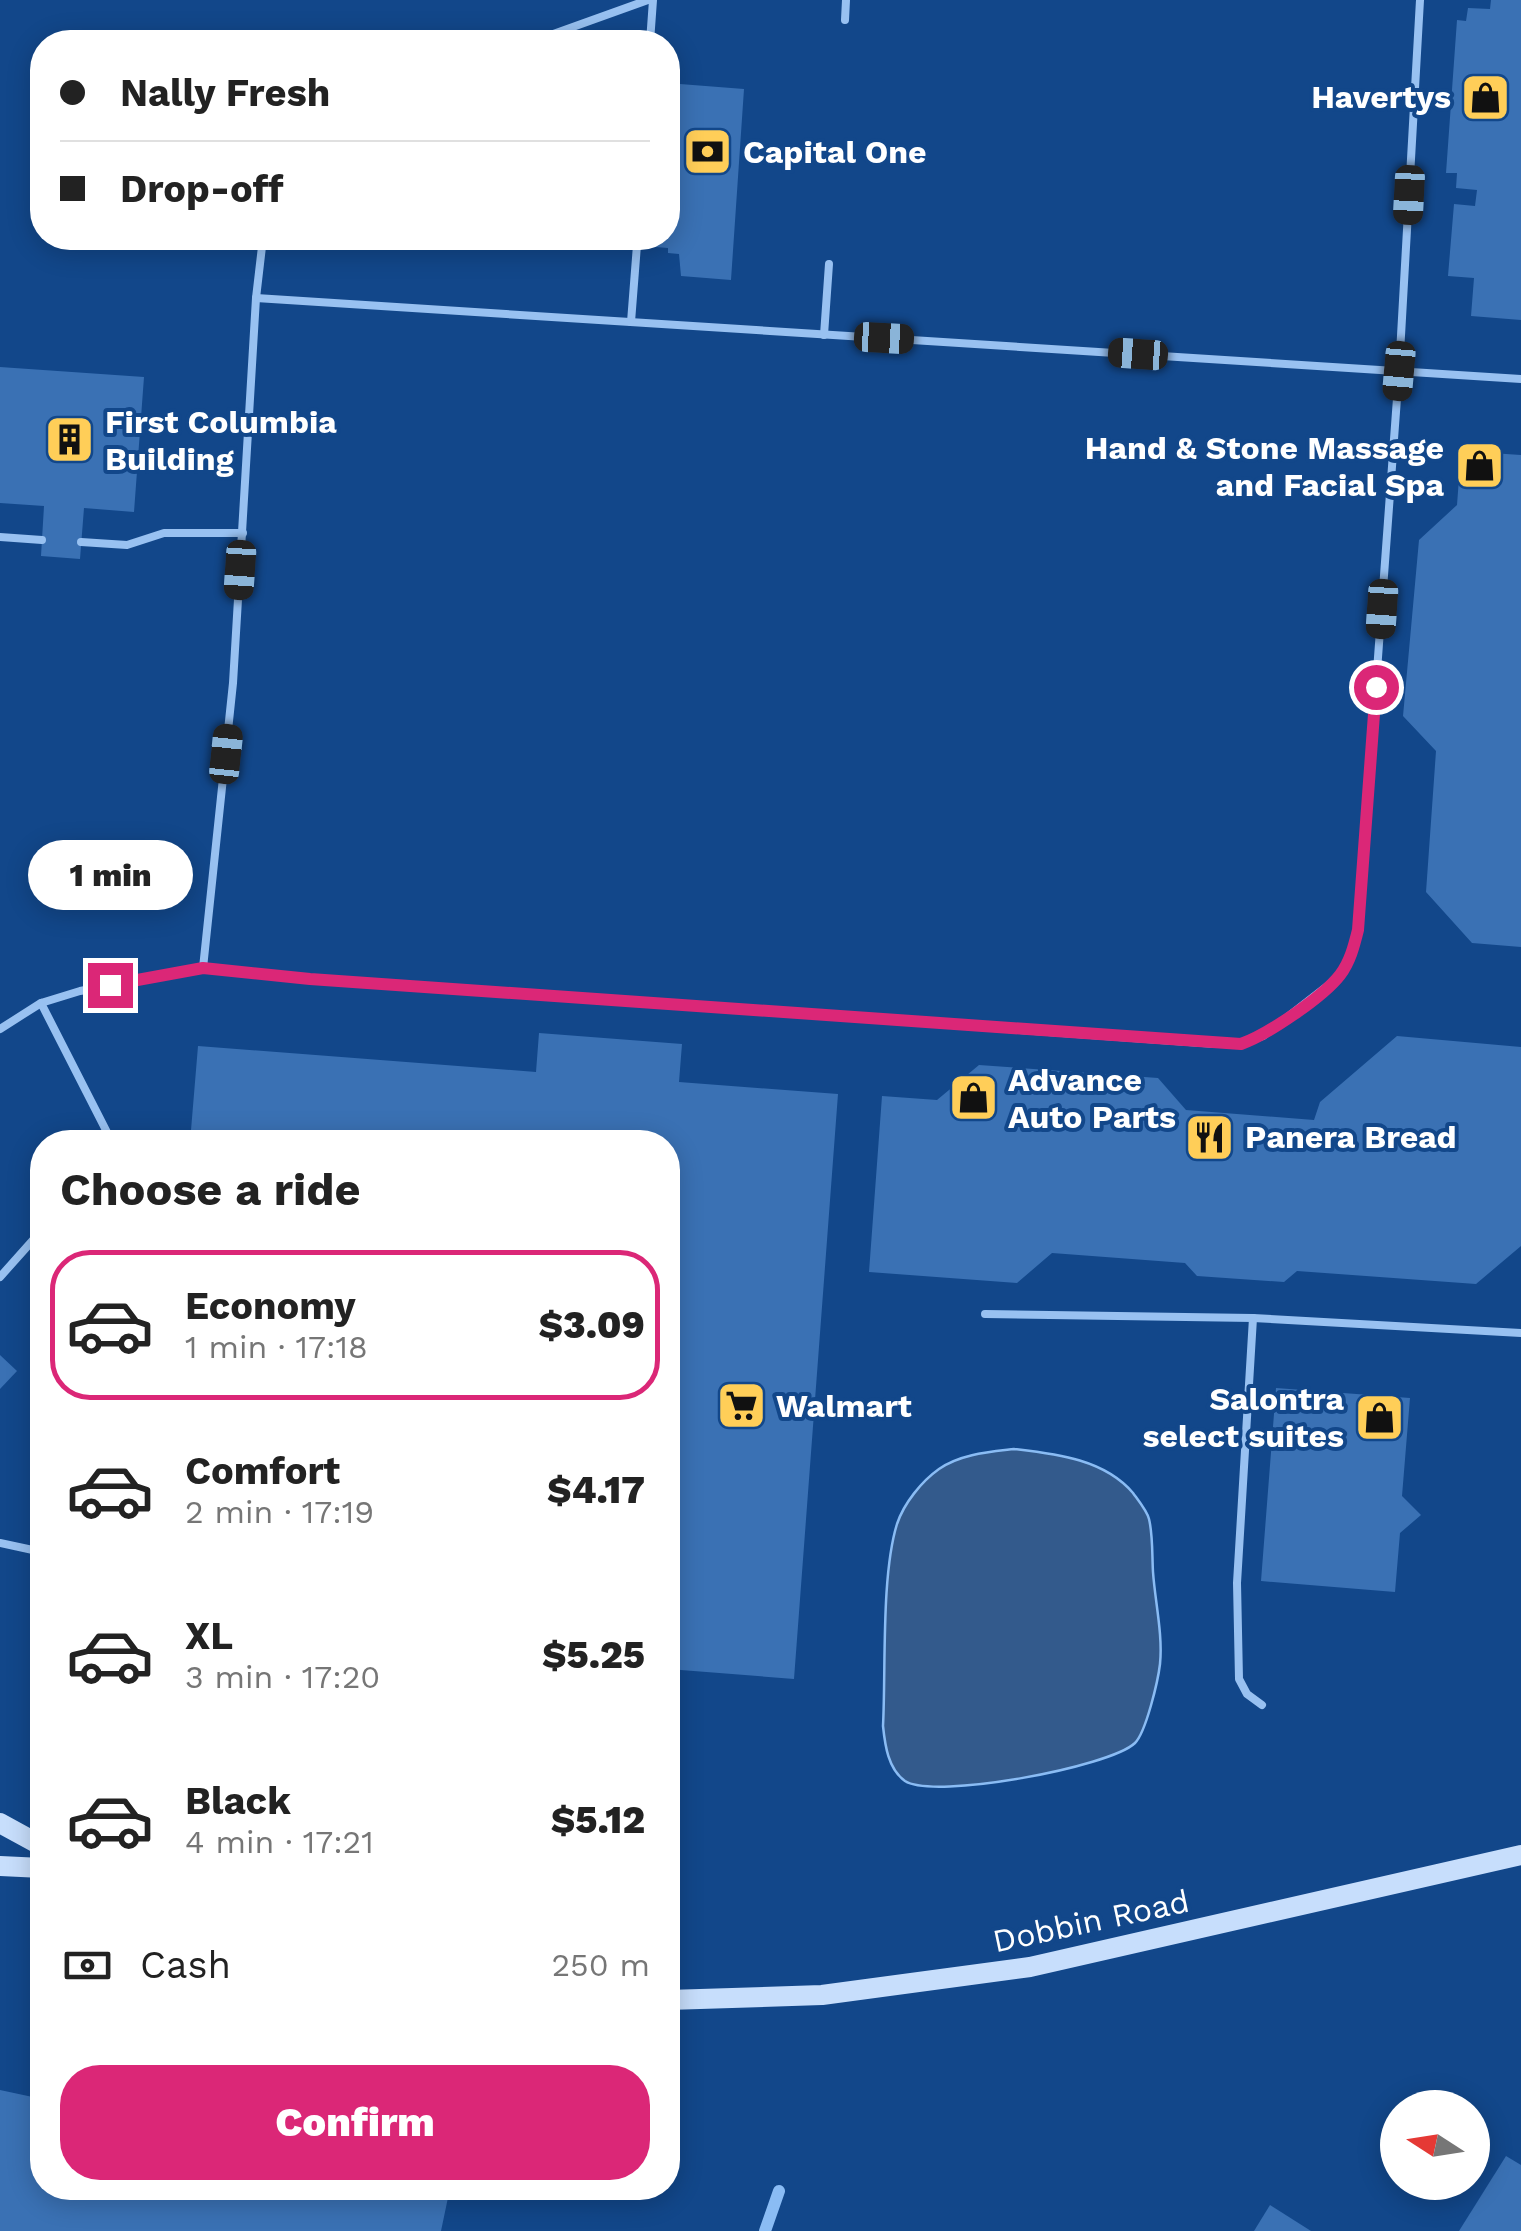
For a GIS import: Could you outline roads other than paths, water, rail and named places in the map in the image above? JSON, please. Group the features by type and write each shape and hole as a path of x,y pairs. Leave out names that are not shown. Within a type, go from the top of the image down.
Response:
{"street":[{"path":"0,1823 30,1839"},
{"name":"Dobbin Road","path":"680,2000 822,1995 1030,1967 1521,1855"},
{"path":"0,1866 30,1867"}],"lane":[{"path":"565,30 651,0 650,30"},
{"path":"845,20 846,0"},
{"path":"0,1028 41,1003 80,991 203,968 1216,1044 1241,1044 1262,1036 1339,977 1351,956 1358,930 1399,371 1420,0"},
{"path":"203,968 234,683 262,250"},
{"path":"631,322 637,250"},
{"path":"824,334 828,264"},
{"path":"256,298 1521,379"},
{"path":"81,542 127,545 164,533 243,533"},
{"path":"0,537 42,540"},
{"path":"41,1003 106,1130"},
{"path":"0,1277 30,1243"},
{"path":"984,1314 1253,1318 1521,1333"},
{"path":"1253,1318 1237,1582 1239,1679 1247,1694 1262,1704"},
{"path":"0,1543 30,1549"}],"water":[{"path":"1014,1449 1062,1456 1108,1472 1133,1493 1149,1519 1161,1653 1147,1718 1135,1743 1093,1762 1059,1771 984,1784 922,1786 905,1781 891,1763 883,1726 886,1596 897,1524 914,1493 939,1469 966,1457"}],"waterway":[{"path":"765,2231 779,2191"}],"place":[{"name":"Havertys","path":"1486,97"},
{"name":"Capital One","path":"708,152"},
{"name":"First Columbia Building","path":"70,440"},
{"name":"Hand & Stone Massage and Facial Spa","path":"1479,466"},
{"name":"Advance Auto Parts","path":"973,1098"},
{"name":"Panera Bread","path":"1210,1137"},
{"name":"Walmart","path":"741,1406"},
{"name":"Salontra select suites","path":"1379,1417"}]}
